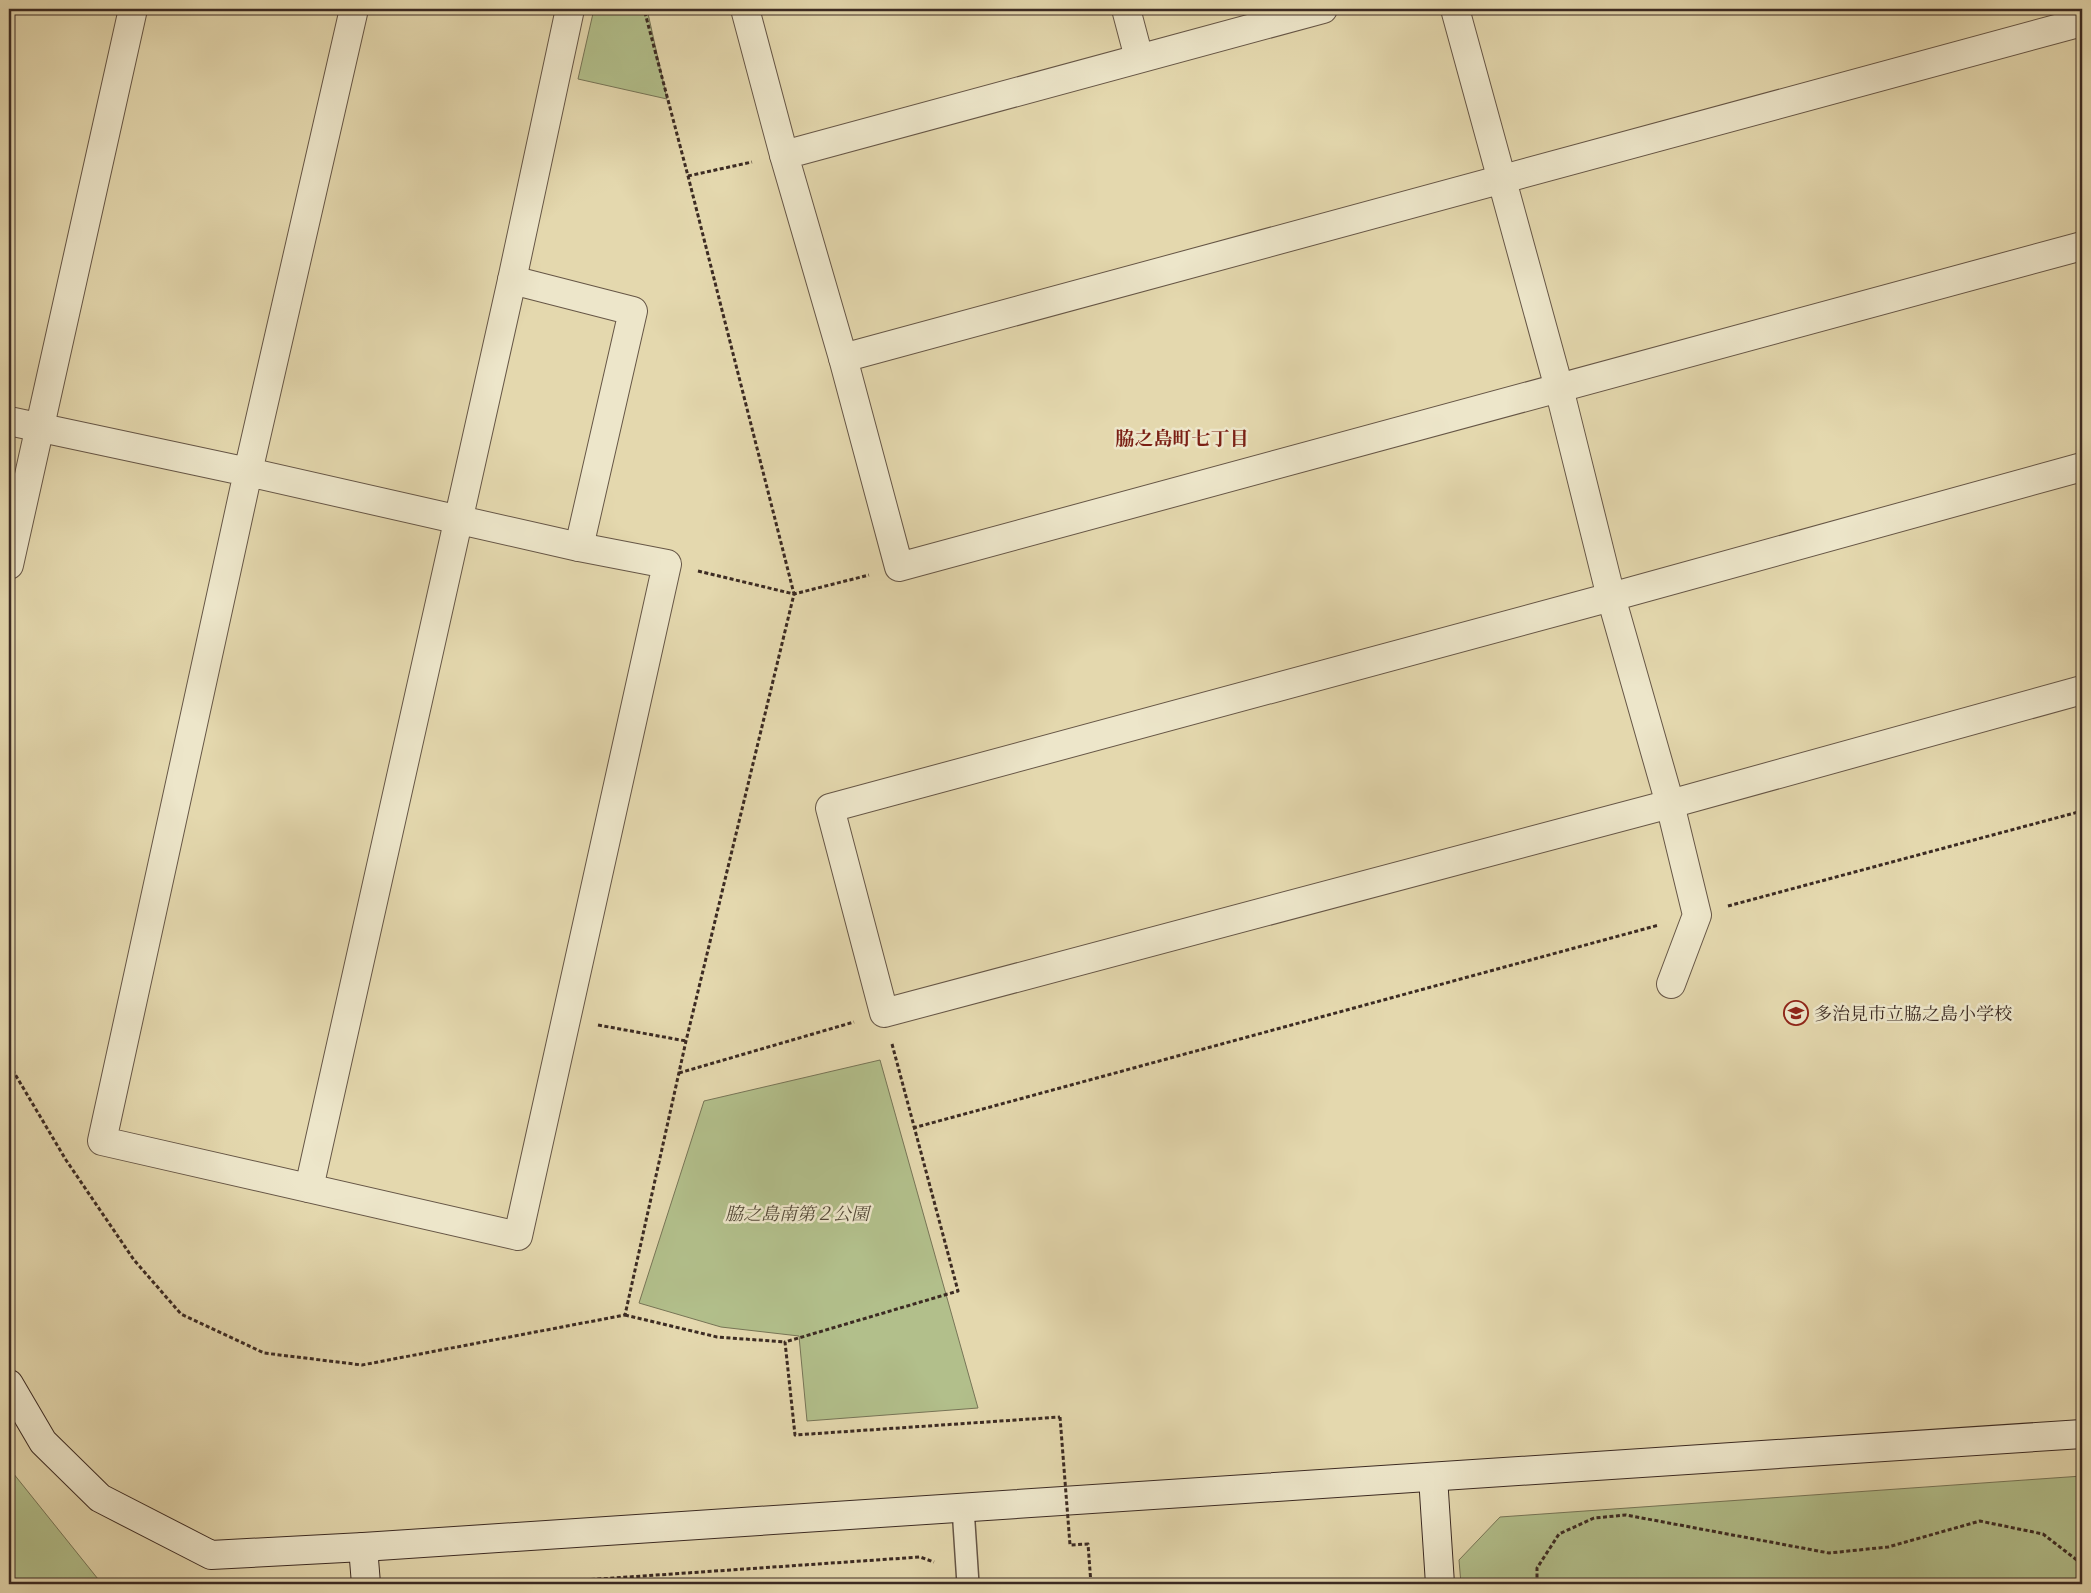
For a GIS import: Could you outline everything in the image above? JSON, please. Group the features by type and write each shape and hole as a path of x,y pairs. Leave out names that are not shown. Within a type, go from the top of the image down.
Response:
{"street":[{"path":"9,565 38,428 133,9"},
{"path":"9,421 248,472 579,547 667,564 518,1236 102,1141 248,472 354,9"},
{"path":"309,1188 512,280 570,9"},
{"path":"745,9 899,567 2082,246"},
{"path":"1126,9 1139,58"},
{"path":"784,155 1323,9"},
{"path":"1455,9 1559,388 1611,597 1670,804 1697,914 1671,984"},
{"path":"842,358 2082,22"},
{"path":"512,280 633,311 579,547"},
{"path":"2082,467 1611,597 830,808 884,1013 1670,804 2082,690"},
{"path":"9,1384 43,1442 100,1498 211,1555 363,1547 2082,1434"},
{"path":"1433,1477 1440,1584"},
{"path":"363,1547 366,1584"}],"lane":[{"path":"963,1508 968,1584"}],"path":[{"path":"625,1315 686,1041 794,594 644,9"},
{"path":"688,176 784,155"},
{"path":"667,564 794,594 899,567"},
{"path":"913,1128 2082,811"},
{"path":"9,1064 66,1160 134,1260 181,1314 264,1353 362,1365 625,1315 717,1337 786,1342 958,1291 913,1128 884,1013 680,1073"},
{"path":"567,1019 686,1041"},
{"path":"786,1342 795,1435 1060,1418 1070,1545 1088,1544 1091,1584"},
{"path":"1537,1584 1537,1568 1559,1534 1594,1518 1626,1515 1829,1553 1888,1547 1980,1522 2043,1534 2082,1564"},
{"path":"526,1584 920,1556 934,1561"}],"green space":[{"path":"594,9 647,9 667,99 578,79"},
{"name":"脇之島南第２公園","path":"880,1060 978,1408 807,1421 799,1336 721,1327 639,1303 704,1101"},
{"path":"9,1468 102,1584 9,1584"},
{"path":"2082,1476 2082,1584 1461,1584 1459,1560 1500,1517"}],"place":[{"name":"多治見市立脇之島小学校","path":"1796,1013"}],"district":[{"name":"脇之島町七丁目","path":"1182,438"}]}
